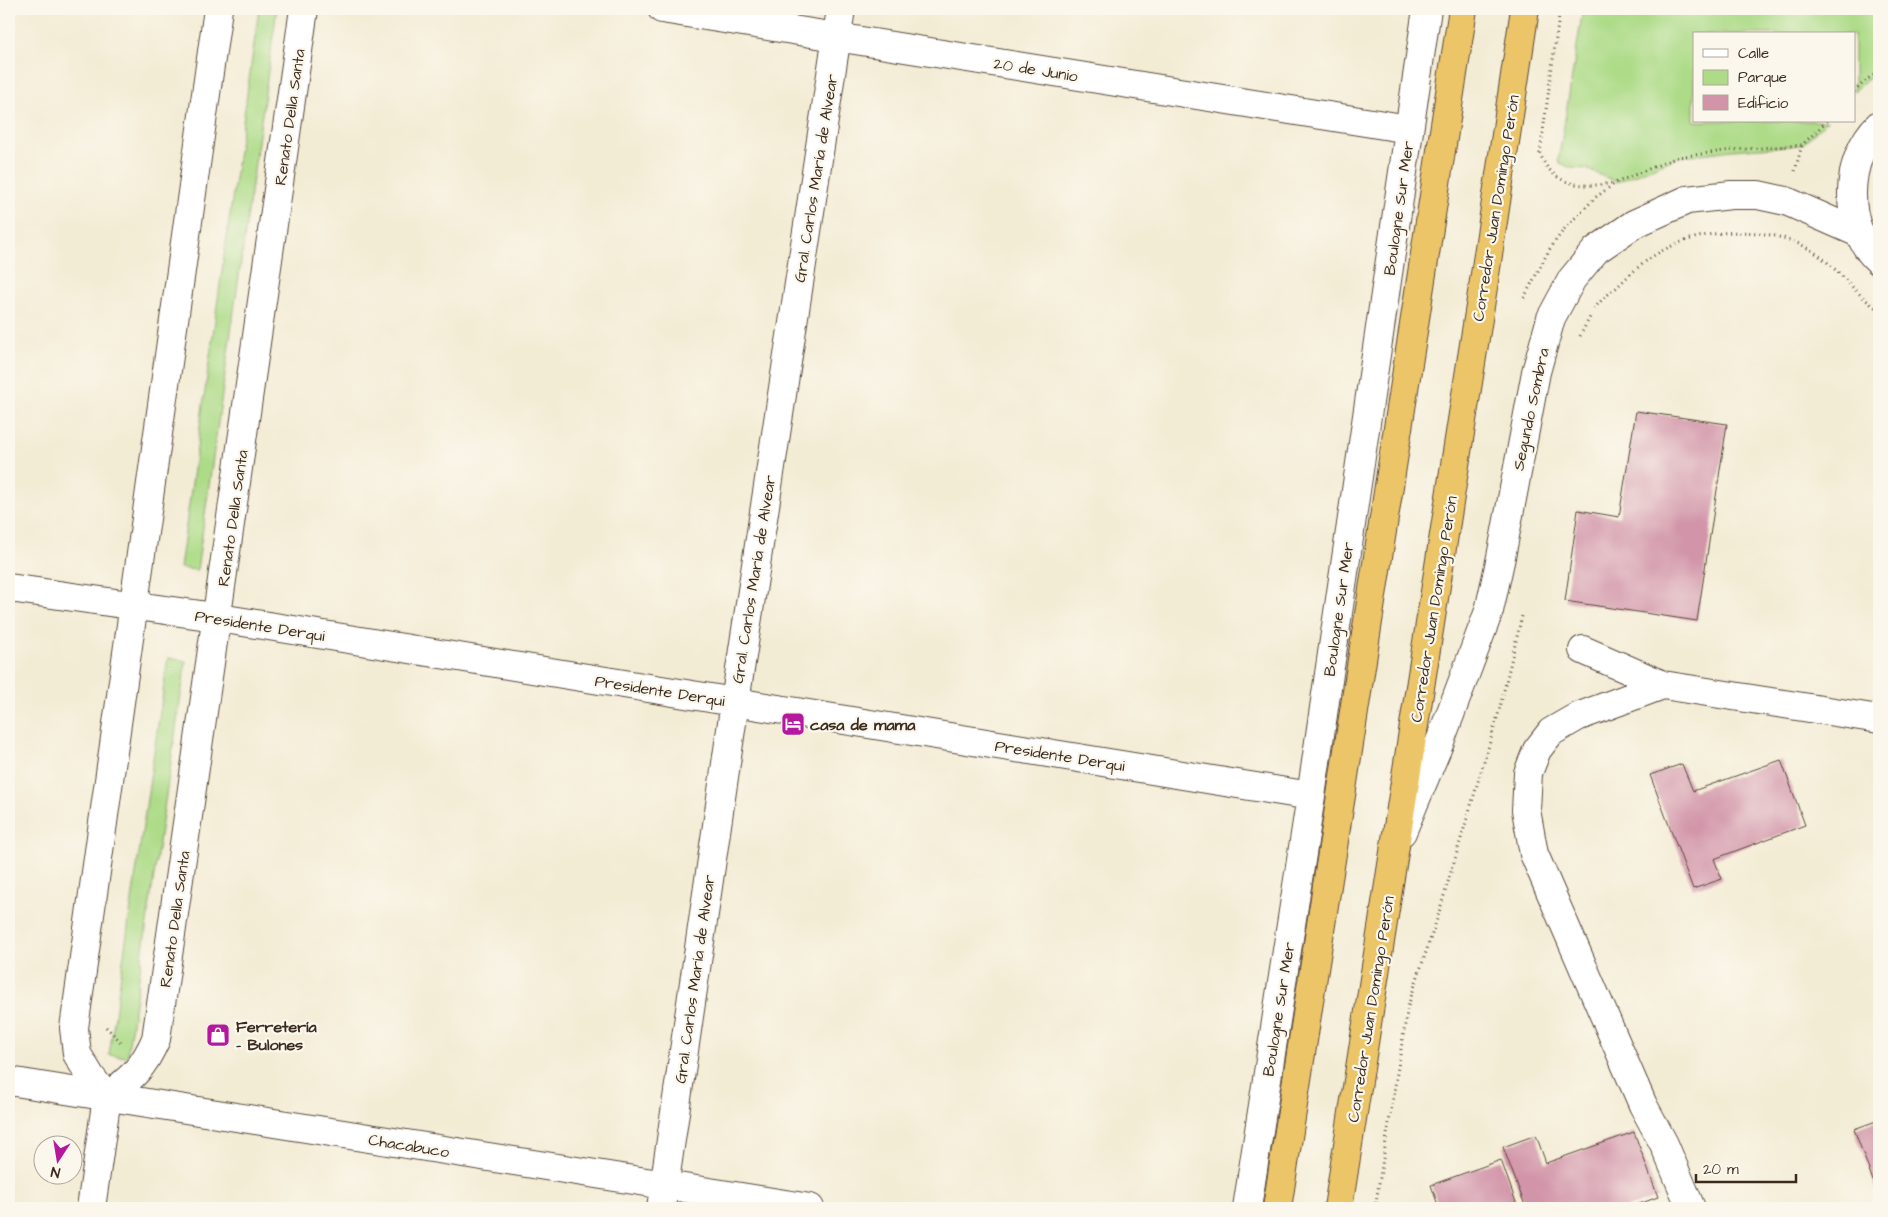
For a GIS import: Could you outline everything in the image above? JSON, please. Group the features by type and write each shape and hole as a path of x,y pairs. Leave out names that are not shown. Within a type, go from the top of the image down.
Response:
{"highway":[{"path":"1277,1208 1463,9"},
{"name":"Corredor Juan Domingo Perón","path":"1338,1208 1485,278 1525,9"}],"street":[{"path":"91,1208 107,1097 91,1077 77,1054 74,1028 218,9"},
{"name":"Renato Della Santa","path":"107,1097 136,1074 147,1059 156,1039 304,9"},
{"name":"20 de Junio","path":"662,9 1409,129"},
{"name":"Gral. Carlos María de Alvear","path":"662,1197 840,9"},
{"name":"Boulogne Sur Mer","path":"1247,1208 1427,9"},
{"path":"1879,125 1872,132 1856,161 1851,194 1857,226 1873,255 1879,261"},
{"name":"Segundo Sombra","path":"1395,849 1439,744 1489,611 1536,372 1550,318 1572,279 1596,250 1634,224 1687,200 1730,195 1758,195 1786,201 1861,234"},
{"name":"Presidente Derqui","path":"9,588 217,618 1310,796"},
{"path":"1583,650 1663,685 1879,719"},
{"path":"1663,685 1577,717 1552,732 1537,750 1528,773 1526,810 1534,854 1643,1104 1664,1144 1691,1208"},
{"name":"Chacabuco","path":"9,1081 662,1197 810,1208"}],"path":[{"path":"1560,9 1540,153 1544,167 1561,179 1575,184 1596,186 1617,182"},
{"path":"1856,90 1866,80 1879,72"},
{"path":"1578,340 1595,307 1628,276 1660,252 1694,238 1727,232 1776,237 1813,252 1879,310"},
{"path":"1375,1208 1408,1006 1437,919 1498,715 1522,615"}],"green space":[{"path":"259,9 277,9 197,570 180,568"},
{"path":"1583,9 1879,9 1879,72 1866,80 1856,90 1856,32 1693,32 1693,122 1826,122 1802,145 1732,150 1679,157 1617,182 1586,169 1571,168 1558,162"},
{"path":"168,658 186,661 127,1057 109,1055"}],"building":[{"path":"1636,411 1727,424 1697,621 1565,601 1578,510 1619,517"},
{"path":"1781,760 1805,825 1714,859 1722,879 1693,889 1650,775 1682,764 1693,791"},
{"path":"1879,1120 1879,1197 1854,1129"},
{"path":"1634,1132 1658,1197 1628,1208 1526,1208 1503,1147 1536,1135 1546,1163"},
{"path":"1501,1160 1518,1208 1439,1208 1431,1185"}],"place":[{"name":"casa de mama","path":"793,724"},
{"name":"Ferretería - Bulones","path":"218,1035"}]}
